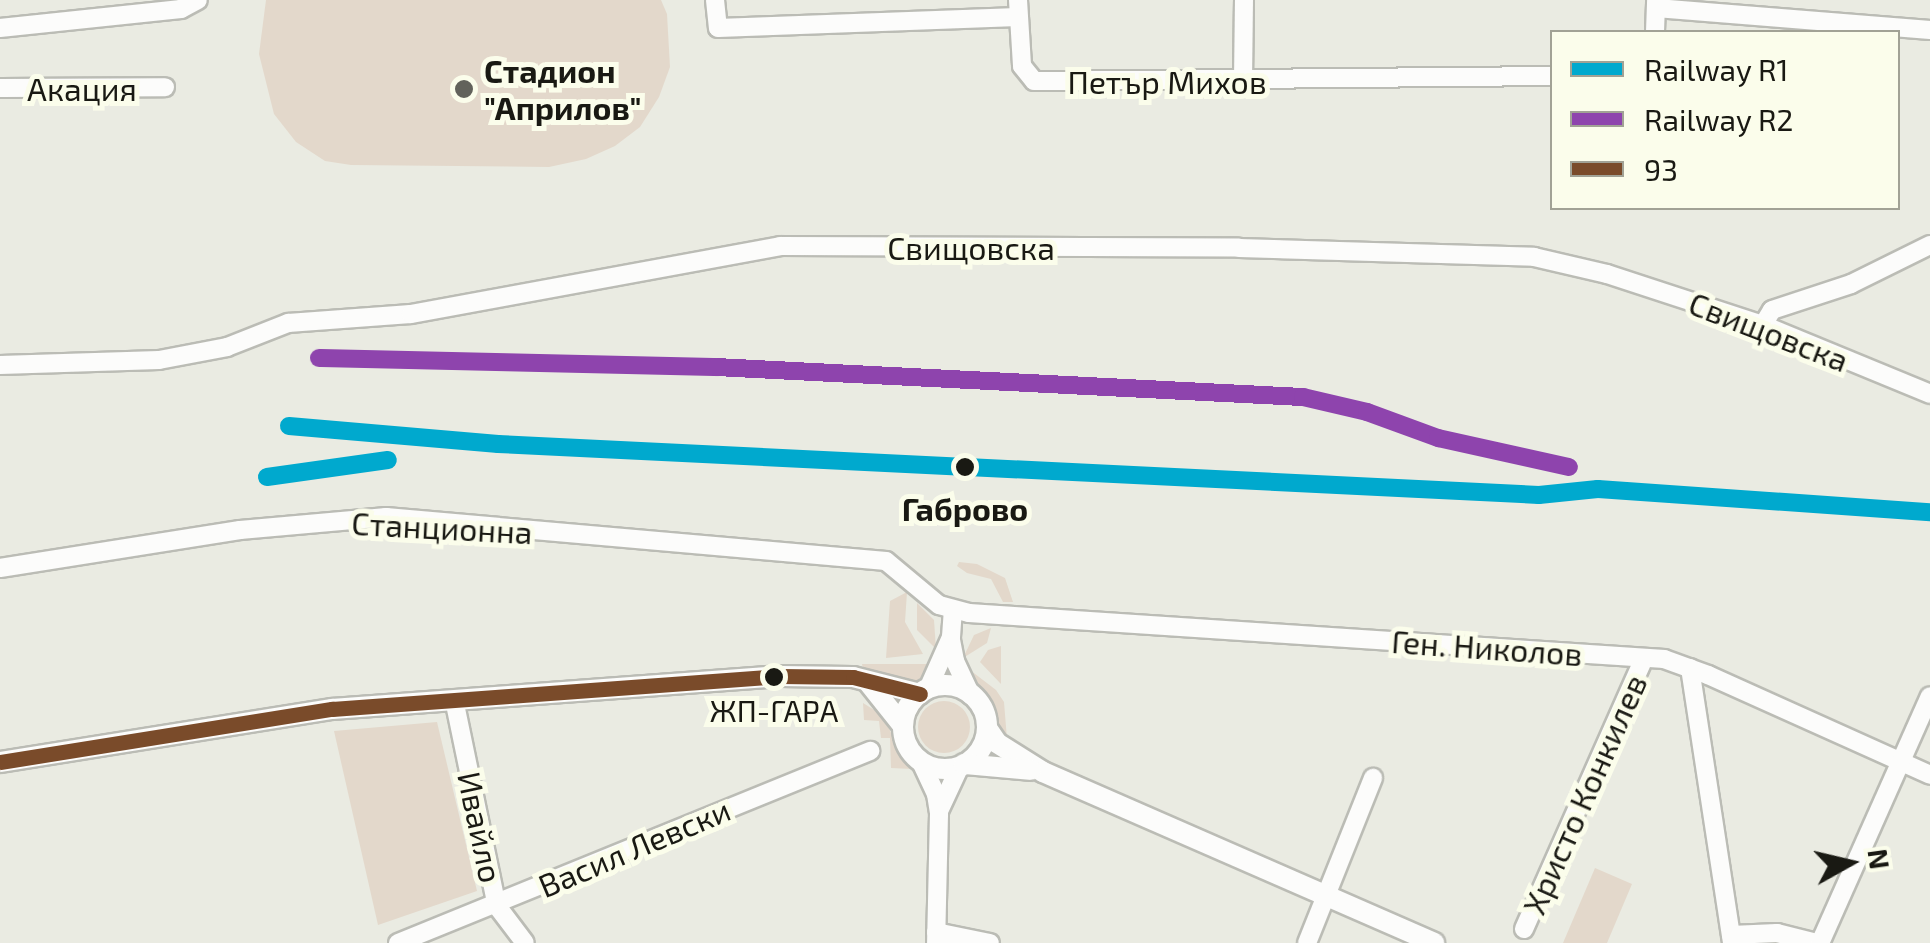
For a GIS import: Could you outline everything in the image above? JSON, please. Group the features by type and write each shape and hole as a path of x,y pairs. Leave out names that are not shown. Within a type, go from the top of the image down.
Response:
{"main road":[{"path":"0,762 236,721 332,710 455,704 780,676 853,677 924,691 947,685 971,695 982,707 987,728 997,744 1043,772 1434,943"},
{"path":"868,682 903,726 909,748 922,762 934,768 962,765 1043,772"},
{"path":"903,726 908,708 924,691"},
{"path":"962,765 978,753 987,728"}],"street":[{"name":"Петър Михов","path":"714,0 715,26 1018,8 1022,66 1034,81 1550,76"},
{"path":"1242,82 1244,0"},
{"name":"Акация","path":"0,28 190,4"},
{"path":"1655,30 1656,4 1930,30"},
{"name":"Акация","path":"0,88 165,87"},
{"path":"1763,324 1772,310 1850,284 1930,245"},
{"name":"Свищовска","path":"0,365 160,360 227,347 288,323 411,314 780,246 1239,248 1534,256 1607,274 1763,324 1930,394"},
{"name":"Станционна","path":"0,568 240,530 386,517 886,562 939,605 953,611"},
{"path":"953,611 951,637 955,661 971,695"},
{"name":"Ген. Николов","path":"953,611 1644,658 1690,668 1930,775"},
{"path":"924,691 951,637"},
{"name":"Христо Конкилев","path":"1524,930 1644,658"},
{"path":"1690,668 1732,939 1777,933 1819,943 1930,696"},
{"name":"Ивайло","path":"455,704 497,906 525,943"},
{"name":"Васил Левски","path":"398,943 497,906 683,823 870,750"},
{"path":"922,762 936,794 939,814 936,937 990,943"},
{"path":"939,814 962,765"},
{"path":"1307,943 1373,778"}],"shaded area":[{"name":"Стадион \"Априлов\"","path":"266,0 661,0 667,14 670,67 659,97 640,127 615,146 586,159 549,167 351,165 325,161 296,142 274,114 259,54"},
{"path":"959,562 977,564 1005,578 1013,602 1003,602 991,579 967,573 957,566"},
{"path":"907,592 905,622 923,654 886,658 890,601"},
{"path":"917,603 934,620 936,649 917,630"},
{"path":"991,628 987,643 963,658 974,635"},
{"path":"1001,646 1001,684 980,662 988,650"},
{"path":"862,664 933,664 928,676 911,684 863,669"},
{"path":"966,667 996,690 1004,702 1007,739 1000,733 990,701 971,682"},
{"path":"944,701 963,708 970,727 963,746 944,753 925,746 918,727 925,708"},
{"path":"863,703 884,716 902,759 912,769 891,768 890,738 881,738 879,721 864,720"},
{"path":"437,722 477,891 378,925 334,731"},
{"path":"1595,868 1632,884 1607,943 1563,943"}],"rail line":[{"name":"R2","path":"319,358 716,367 1303,397 1367,412 1438,438 1569,467"},
{"name":"R1","path":"289,426 498,444 1539,495 1598,489 1930,512"},
{"name":"R1","path":"267,477 388,460"}],"transit line":[{"name":"93","path":"0,762 332,709 781,676 853,677 920,694"}],"place":[{"name":"Стадион \"Априлов\"","path":"464,89"},
{"name":"Габрово","path":"965,467"},
{"name":"ЖП-ГАРА","path":"774,677"}]}
